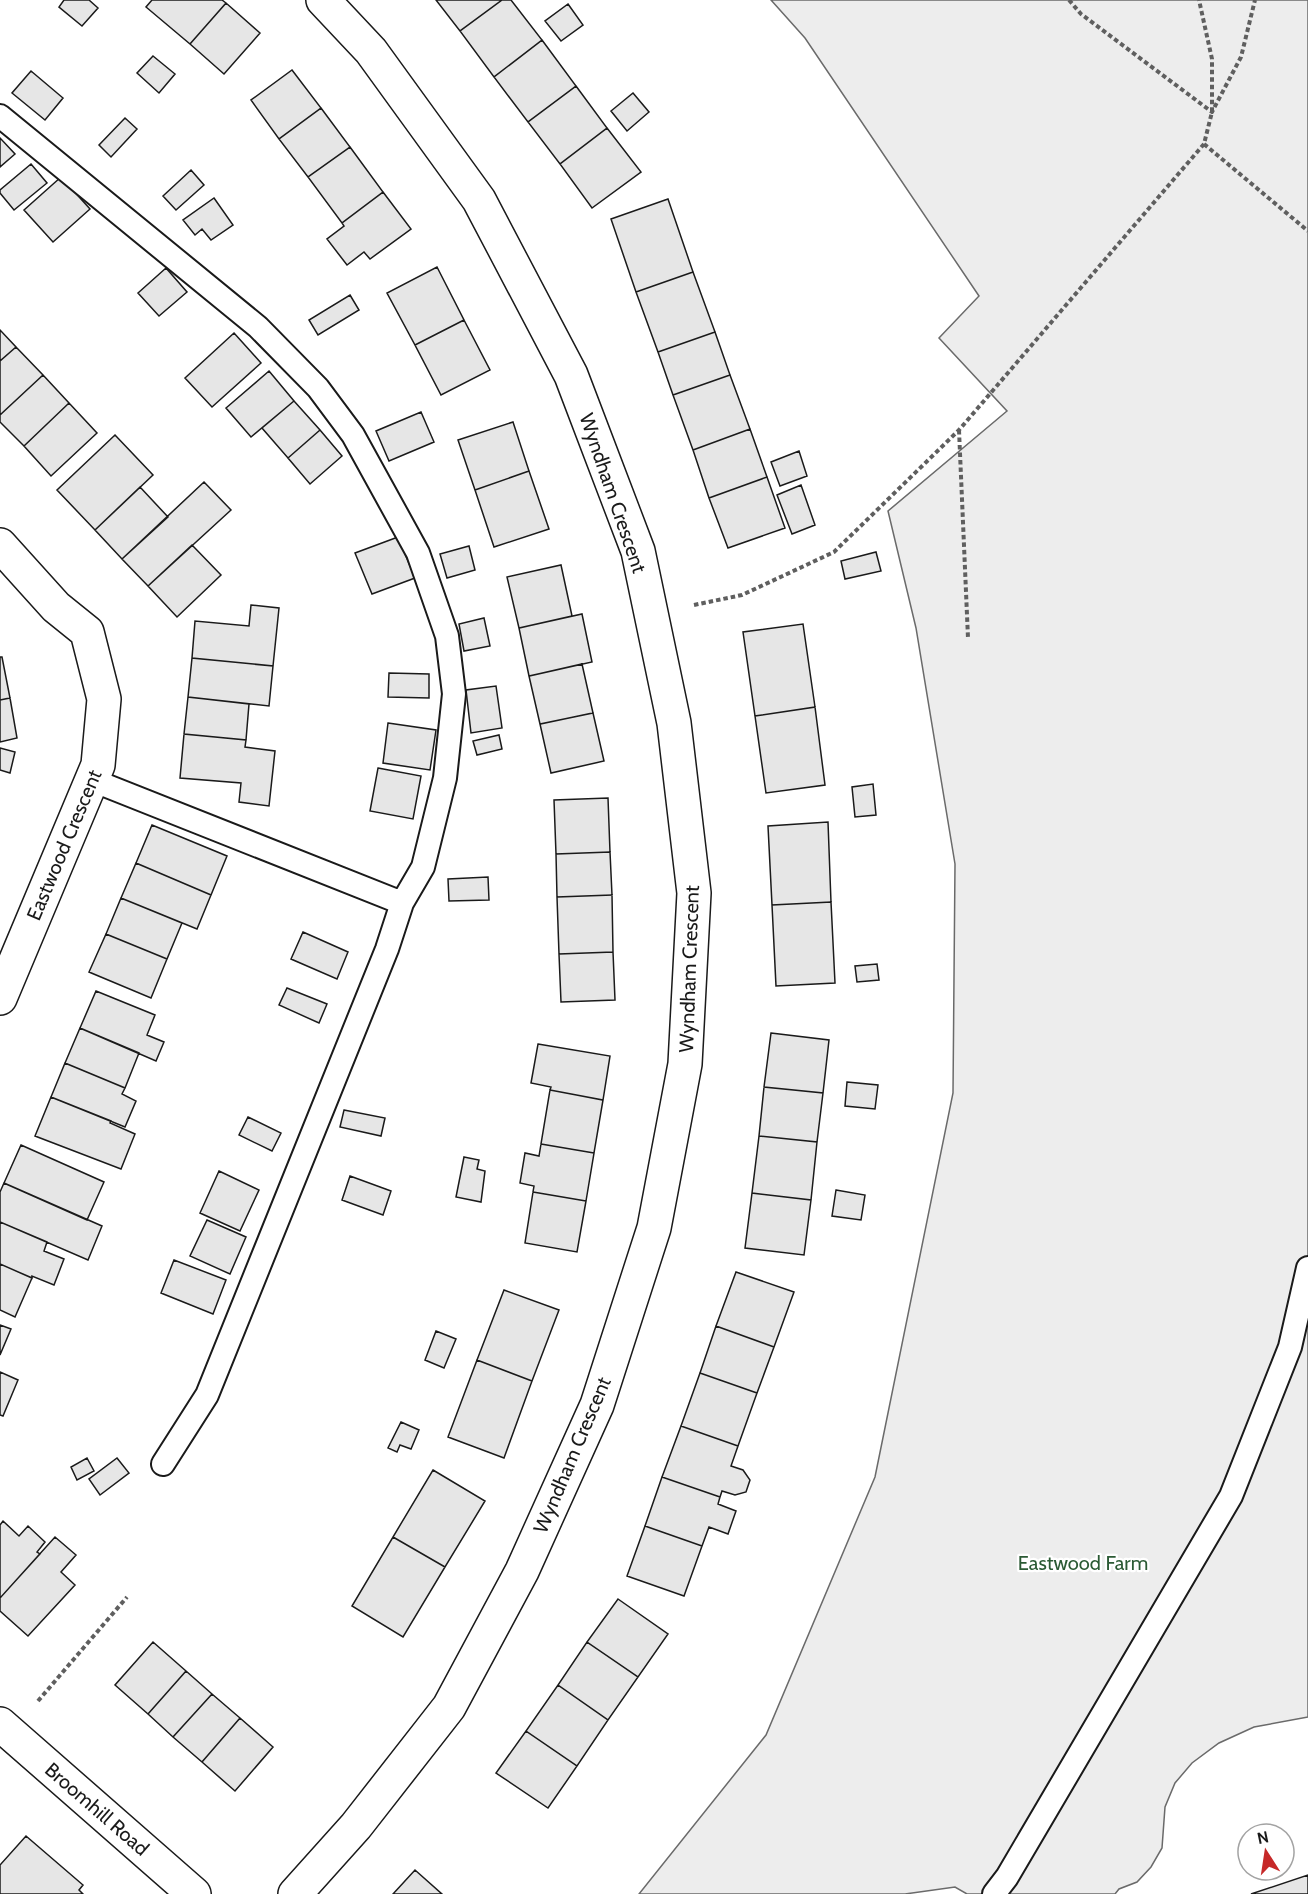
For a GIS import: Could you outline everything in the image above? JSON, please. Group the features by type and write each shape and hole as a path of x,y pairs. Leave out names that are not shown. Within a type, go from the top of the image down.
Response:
{"street":[{"name":"Wyndham Crescent","path":"295,1894 356,1826 449,1707 522,1571 597,1405 654,1228 685,1064 694,893 674,723 638,551 572,375 479,200 371,51 323,0"},
{"name":"Eastwood Crescent","path":"0,545 56,607 87,632 104,699 98,765 0,998"},
{"name":"Broomhill Road","path":"5,1729 190,1893"}],"lane":[{"path":"0,116 258,327 318,388 353,435 418,553 447,636 454,694 445,778 423,867 402,903 370,993 207,1395 163,1464"},
{"path":"92,780 402,903"},
{"path":"994,1894 1007,1877 1231,1496 1290,1347 1308,1268"}],"path":[{"path":"1069,0 1081,14 1212,112"},
{"path":"1199,0 1212,59 1212,112"},
{"path":"651,614 742,595 834,552 959,430 1204,144 1212,112 1241,57 1255,0"},
{"path":"1204,144 1308,231"},
{"path":"959,430 968,638"},
{"path":"5,1729 127,1597"}],"shaded area":[{"name":"Eastwood Farm","path":"771,0 1308,0 1308,1717 1254,1727 1219,1743 1192,1763 1175,1783 1165,1807 1162,1848 1151,1867 1137,1882 1119,1889 1115,1894 967,1894 955,1887 905,1894 639,1894 766,1735 875,1477 953,1093 955,864 916,628 888,511 1007,411 939,338 979,296 805,38"}],"building":[{"path":"64,0 89,0 98,8 82,26 59,7"},
{"path":"152,0 222,0 226,3 190,44 146,7"},
{"path":"436,0 502,0 460,31"},
{"path":"502,0 511,0 542,40 494,77 460,31"},
{"path":"226,3 260,33 224,74 190,44"},
{"path":"568,4 583,25 561,41 545,21"},
{"path":"542,40 576,86 528,122 494,77"},
{"path":"153,56 175,74 159,93 137,73"},
{"path":"292,70 321,108 279,139 251,100"},
{"path":"31,71 63,98 45,120 12,93"},
{"path":"576,86 607,128 560,164 528,122"},
{"path":"633,93 649,112 627,131 611,111"},
{"path":"321,108 350,147 308,177 279,139"},
{"path":"125,118 137,129 111,157 99,145"},
{"path":"607,128 641,172 592,208 560,164"},
{"path":"0,138 15,154 0,167"},
{"path":"350,147 383,192 342,223 308,177"},
{"path":"31,164 47,183 14,210 0,190"},
{"path":"191,170 204,185 176,210 163,196"},
{"path":"61,177 90,209 53,242 24,210"},
{"path":"383,192 411,229 370,259 364,252 347,265 327,239 344,226 342,223"},
{"path":"214,198 233,225 211,240 202,229 195,235 183,220"},
{"path":"668,199 693,272 636,292 611,219"},
{"path":"437,267 464,320 415,345 387,293"},
{"path":"166,268 187,292 159,316 138,293"},
{"path":"693,272 715,332 658,352 636,292"},
{"path":"350,295 359,310 318,335 309,320"},
{"path":"464,320 490,370 441,395 415,345"},
{"path":"0,330 16,347 0,361"},
{"path":"715,332 730,375 673,395 658,352"},
{"path":"234,333 261,363 212,407 185,378"},
{"path":"16,347 43,375 0,415 0,361"},
{"path":"269,371 294,401 251,437 226,408"},
{"path":"43,375 69,403 24,446 0,422 0,415"},
{"path":"730,375 750,429 693,450 673,395"},
{"path":"294,401 320,430 288,458 262,428"},
{"path":"69,403 97,433 51,476 24,446"},
{"path":"421,412 434,442 389,461 376,431"},
{"path":"513,422 529,471 475,490 458,440"},
{"path":"750,429 767,477 709,498 693,450"},
{"path":"320,430 342,456 310,484 288,458"},
{"path":"115,435 153,475 95,530 57,490"},
{"path":"799,451 807,476 780,486 771,462"},
{"path":"529,471 549,529 494,547 475,490"},
{"path":"767,477 785,528 728,548 709,498"},
{"path":"204,482 231,510 148,586 122,559"},
{"path":"801,485 815,525 792,534 777,495"},
{"path":"140,487 168,517 122,559 95,530"},
{"path":"398,537 415,578 372,594 355,553"},
{"path":"192,545 221,575 177,617 148,586"},
{"path":"469,546 475,570 447,578 440,554"},
{"path":"876,552 881,571 845,579 841,561"},
{"path":"561,565 572,616 519,628 507,577"},
{"path":"251,605 279,608 273,666 192,658 195,621 249,626"},
{"path":"582,614 592,662 529,676 519,628"},
{"path":"484,618 490,646 464,651 459,624"},
{"path":"803,624 815,707 755,716 743,632"},
{"path":"0,657 2,657 10,698 0,700"},
{"path":"192,658 273,666 269,706 188,697"},
{"path":"582,664 593,713 540,724 529,676"},
{"path":"389,673 429,674 429,698 388,697"},
{"path":"496,686 502,728 471,733 466,690"},
{"path":"188,697 249,704 246,740 184,734"},
{"path":"10,698 17,738 0,742 0,700"},
{"path":"815,707 825,785 766,793 755,716"},
{"path":"593,713 604,761 551,773 540,724"},
{"path":"388,723 436,730 430,770 383,763"},
{"path":"184,734 246,740 245,747 275,751 269,806 239,802 241,783 180,778"},
{"path":"499,735 502,749 477,755 473,741"},
{"path":"0,748 15,752 10,773 0,770"},
{"path":"378,768 421,776 413,819 370,811"},
{"path":"873,784 876,815 855,817 852,787"},
{"path":"608,798 610,852 556,854 554,800"},
{"path":"828,822 831,902 772,905 768,826"},
{"path":"152,825 227,856 211,895 136,863"},
{"path":"610,852 612,895 557,897 556,854"},
{"path":"136,863 211,895 197,929 121,898"},
{"path":"488,877 489,900 449,901 448,879"},
{"path":"612,895 613,952 559,954 557,897"},
{"path":"121,898 182,923 167,959 106,934"},
{"path":"831,902 835,983 776,986 772,905"},
{"path":"303,932 348,952 337,979 291,959"},
{"path":"106,934 167,959 151,998 89,972"},
{"path":"613,952 615,1000 561,1002 559,954"},
{"path":"877,964 879,980 857,982 855,966"},
{"path":"287,988 327,1004 319,1023 279,1005"},
{"path":"96,991 155,1015 147,1035 164,1042 156,1061 80,1028"},
{"path":"80,1028 139,1053 125,1088 65,1063"},
{"path":"771,1033 829,1040 823,1093 764,1087"},
{"path":"538,1044 610,1056 603,1100 550,1090 551,1087 531,1083"},
{"path":"65,1063 125,1088 122,1094 136,1101 125,1127 51,1097"},
{"path":"847,1082 878,1085 875,1109 845,1106"},
{"path":"764,1087 823,1093 817,1142 759,1136"},
{"path":"550,1090 603,1100 594,1153 541,1144"},
{"path":"51,1097 111,1121 110,1123 135,1134 121,1169 35,1136"},
{"path":"344,1110 385,1118 381,1136 340,1127"},
{"path":"248,1117 281,1133 272,1151 239,1135"},
{"path":"759,1136 817,1142 811,1200 752,1193"},
{"path":"541,1144 594,1153 586,1201 533,1192 534,1186 520,1183 525,1153 539,1156"},
{"path":"21,1145 104,1182 87,1220 4,1183"},
{"path":"464,1157 479,1160 477,1169 485,1171 481,1202 456,1197"},
{"path":"219,1171 259,1190 240,1231 200,1213"},
{"path":"350,1176 391,1191 383,1215 342,1200"},
{"path":"4,1183 102,1226 88,1260 0,1222 0,1192"},
{"path":"836,1190 865,1195 861,1220 832,1216"},
{"path":"533,1192 586,1201 577,1252 525,1243"},
{"path":"752,1193 811,1200 804,1255 745,1248"},
{"path":"207,1220 246,1237 230,1274 190,1256"},
{"path":"0,1222 47,1242 44,1251 64,1259 54,1285 0,1264"},
{"path":"174,1260 226,1280 213,1314 161,1293"},
{"path":"0,1264 32,1278 15,1317 0,1310"},
{"path":"736,1272 794,1292 774,1347 716,1326"},
{"path":"504,1290 559,1310 532,1381 477,1360"},
{"path":"0,1325 11,1329 0,1355"},
{"path":"716,1326 774,1347 757,1393 700,1373"},
{"path":"436,1331 456,1339 444,1368 425,1360"},
{"path":"477,1360 532,1381 504,1458 448,1437"},
{"path":"0,1372 18,1380 3,1416 0,1415"},
{"path":"700,1373 757,1393 738,1446 681,1426"},
{"path":"401,1422 419,1430 411,1449 400,1445 397,1452 388,1448"},
{"path":"681,1426 738,1446 731,1466 743,1470 750,1480 746,1492 735,1495 722,1491 720,1497 662,1477"},
{"path":"87,1458 94,1471 77,1480 71,1467"},
{"path":"117,1458 129,1473 100,1495 89,1479"},
{"path":"433,1470 485,1501 445,1567 393,1537"},
{"path":"662,1477 720,1497 718,1504 736,1511 728,1534 709,1527 702,1546 645,1526"},
{"path":"3,1521 19,1536 28,1526 45,1542 37,1552 40,1554 0,1598 0,1525"},
{"path":"645,1526 702,1546 684,1596 627,1576"},
{"path":"55,1537 76,1555 61,1572 75,1585 28,1636 0,1611 0,1598"},
{"path":"393,1537 445,1567 403,1637 352,1606"},
{"path":"618,1599 668,1634 638,1677 587,1642"},
{"path":"153,1642 186,1671 148,1714 115,1685"},
{"path":"587,1642 638,1677 608,1720 558,1685"},
{"path":"186,1671 212,1694 173,1737 148,1714"},
{"path":"558,1685 608,1720 577,1766 526,1731"},
{"path":"212,1694 240,1718 202,1762 173,1737"},
{"path":"240,1718 273,1747 235,1791 202,1762"},
{"path":"526,1731 577,1766 548,1808 496,1773"},
{"path":"26,1836 83,1885 79,1890 83,1894 0,1894 0,1865"},
{"path":"415,1870 442,1894 393,1894"},
{"path":"1308,1875 1308,1894 1251,1894 1287,1882 1296,1882 1296,1879"}]}
